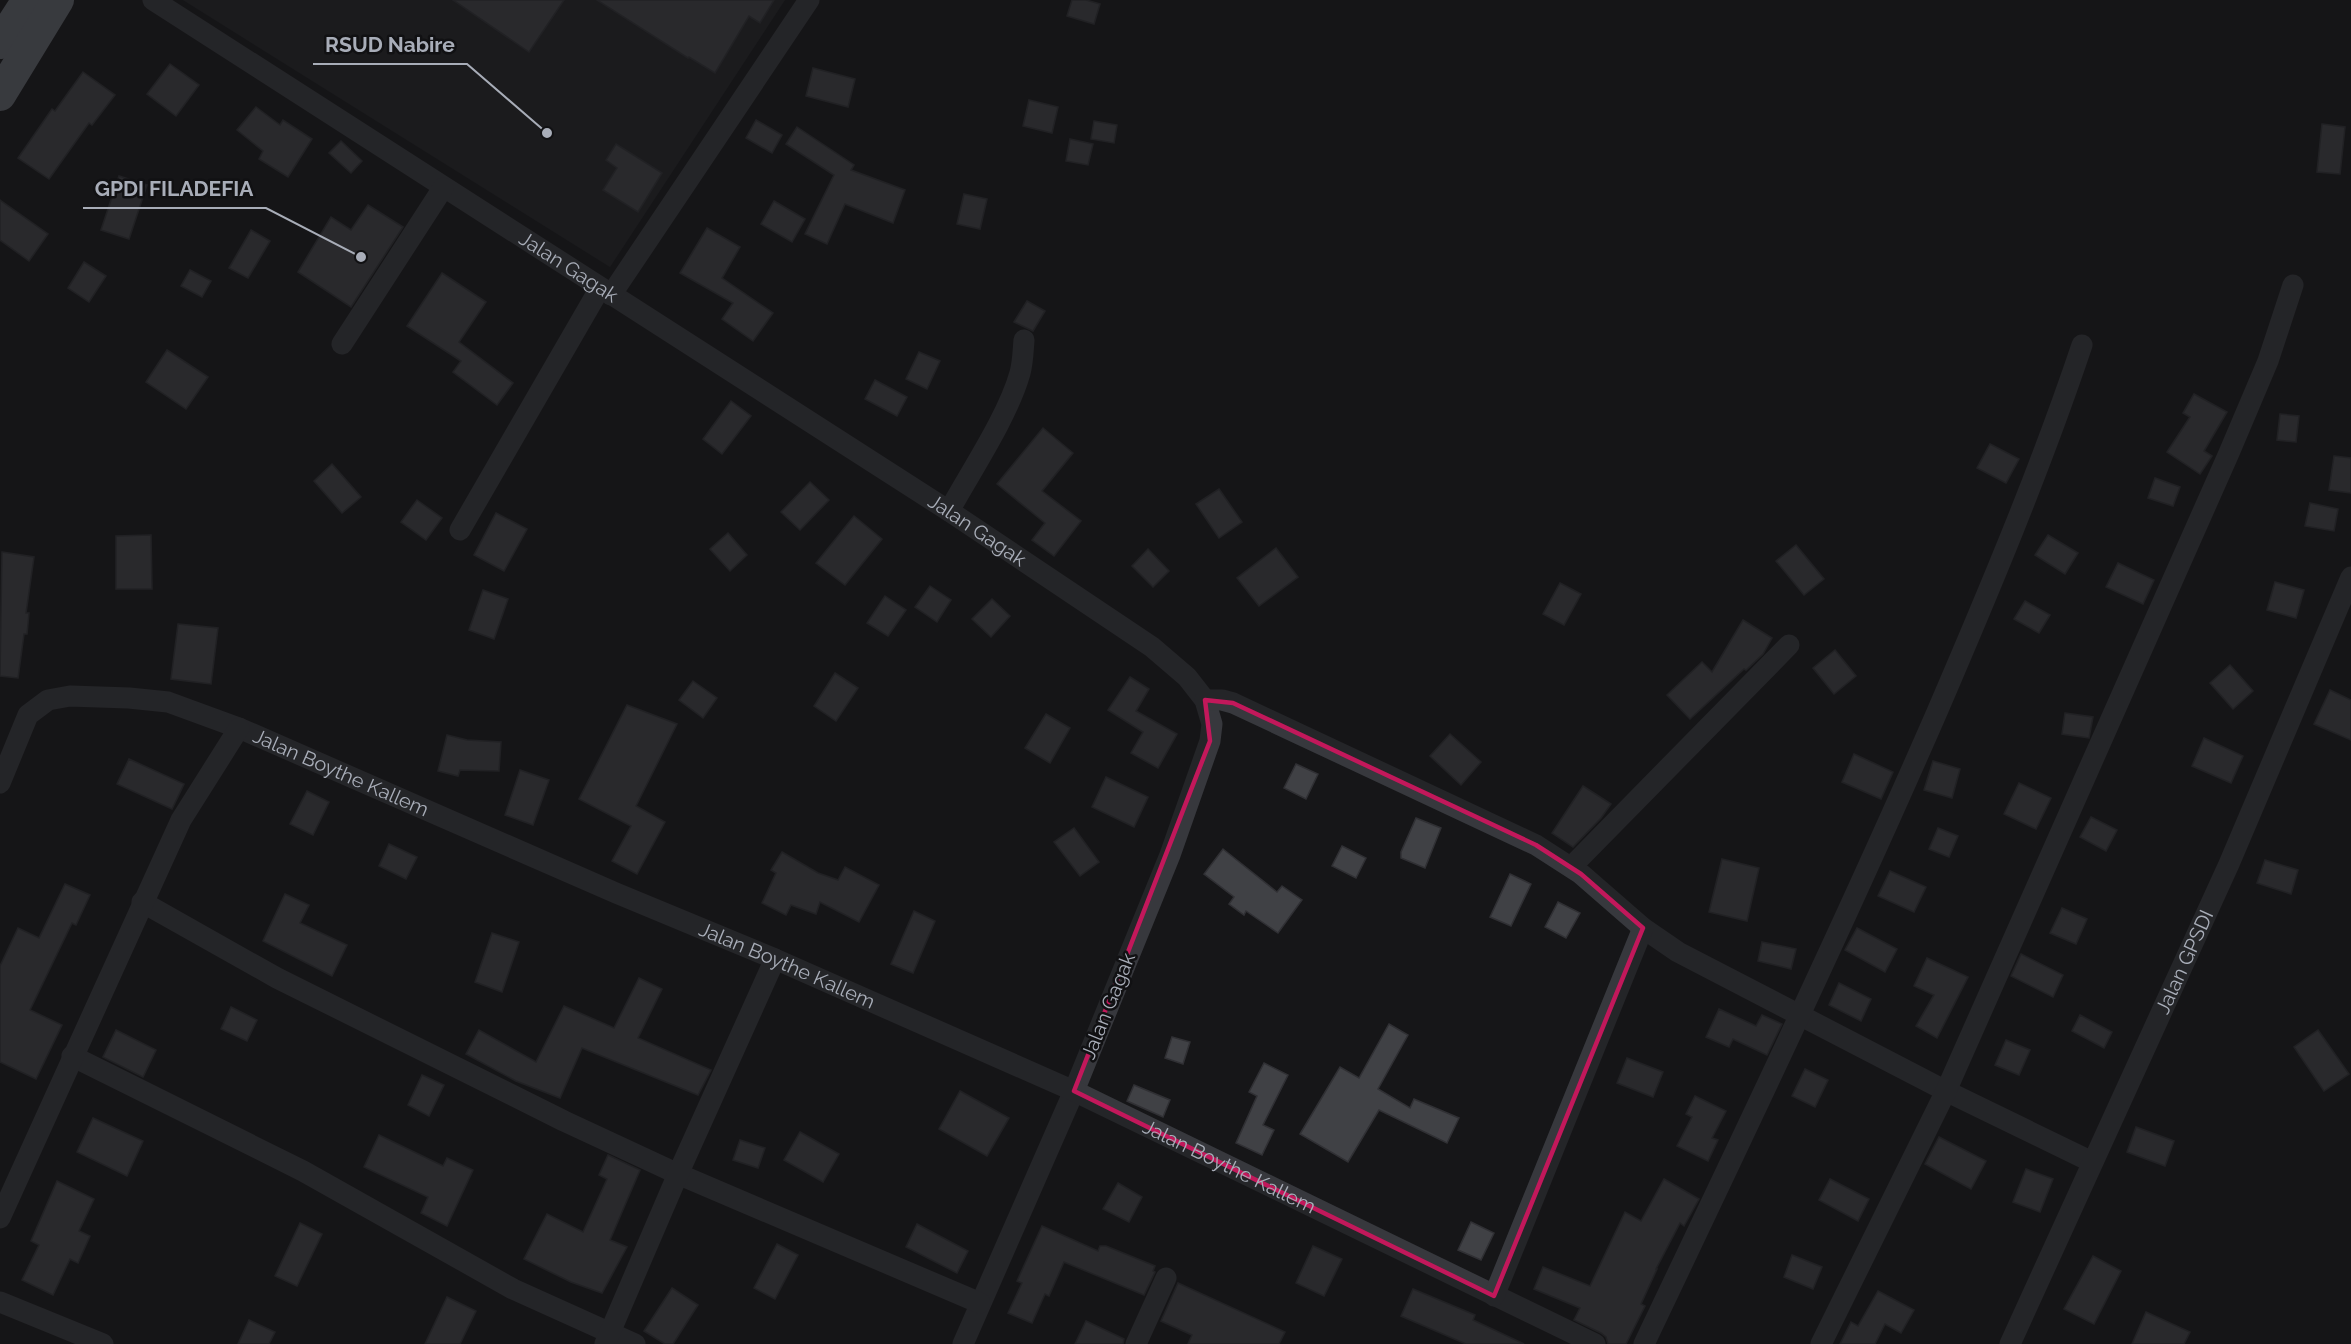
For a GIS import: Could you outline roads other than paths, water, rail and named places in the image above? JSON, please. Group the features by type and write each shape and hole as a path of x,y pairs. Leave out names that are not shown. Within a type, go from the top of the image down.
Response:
{"highway":[{"path":"0,44 28,0"},
{"path":"0,95 58,0"}],"street":[{"name":"Jalan Gagak","path":"153,0 949,511 1152,647 1187,677 1205,700 1212,724 1210,741 1170,855 1074,1091 963,1344"},
{"path":"460,530 606,292 809,0"},
{"path":"342,344 444,188"},
{"path":"1821,1344 1946,1091 2229,453 2268,361 2293,285"},
{"path":"949,511 1016,386 1023,362 1024,340"},
{"path":"1644,1344 1800,1016 1895,807 1997,572 2040,465 2082,345"},
{"name":"Jalan GPSDI","path":"2010,1344 2229,864 2351,577"},
{"path":"1571,867 1789,645"},
{"name":"Jalan Boythe Kallem","path":"0,783 28,716 37,706 54,698 70,696 168,702 239,728 616,893 775,959 1074,1091 1596,1344"},
{"path":"1205,700 1233,703 1518,834 1571,867 1643,928 1709,970 1946,1091 2092,1162"},
{"path":"0,1218 181,820 239,728"},
{"path":"142,902 277,978 564,1121 678,1174 980,1303"},
{"path":"1494,1296 1643,928"},
{"path":"608,1339 678,1174 775,959"},
{"path":"72,1056 303,1171 513,1289 608,1339 635,1344"},
{"path":"1143,1342 1166,1278"},
{"path":"0,1302 103,1344"}],"place":[{"name":"RSUD Nabire","path":"547,133"},
{"name":"GPDI FILADEFIA","path":"361,257"}]}
